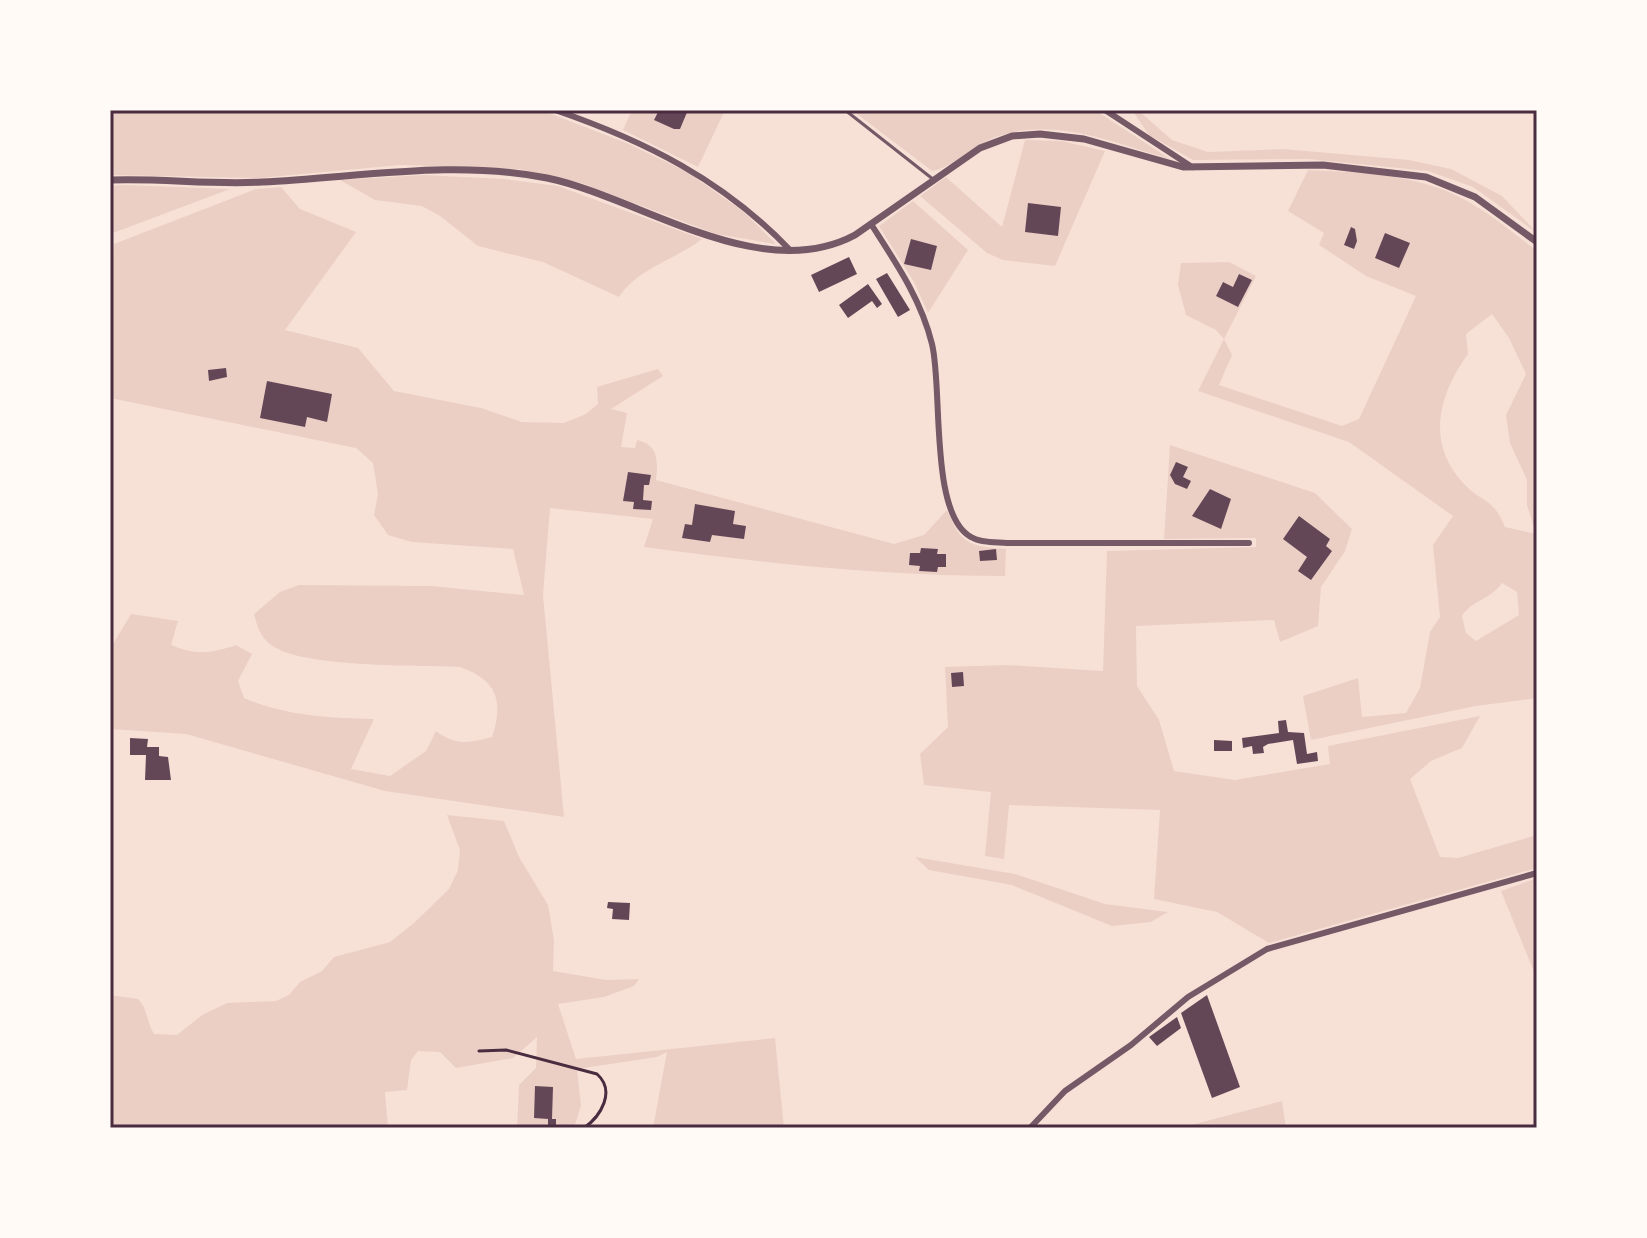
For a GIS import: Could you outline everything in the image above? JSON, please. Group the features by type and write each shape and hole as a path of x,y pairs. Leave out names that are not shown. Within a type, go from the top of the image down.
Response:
{"street":[{"path":"555,110 626,136 689,167 746,207 789,249"},
{"path":"1105,110 1194,168"},
{"path":"110,180 248,183 418,170 529,175 561,181 714,238 789,249 837,243 871,224 980,148 1006,138 1029,134 1084,139 1165,164 1194,168 1323,165 1432,178 1475,197 1537,242"},
{"path":"871,224 923,311 939,377 941,478 958,524 966,534 979,540 1023,543 1249,543"},
{"path":"1030,1128 1065,1091 1131,1045 1188,997 1267,949 1537,873"}],"lane":[{"path":"845,110 934,180"}],"path":[{"path":"479,1051 506,1050 597,1074 606,1088 606,1097 599,1114 584,1128"}],"shaded area":[{"path":"110,110 541,110 629,144 687,172 744,212 776,244 716,234 581,183 519,169 401,165 259,178 110,175"},
{"path":"632,110 725,110 698,167 623,130"},
{"path":"852,110 1095,110 1170,159 1105,139 1038,129 993,138 932,171"},
{"path":"1132,110 1138,110 1172,140 1208,152 1283,149 1409,160 1451,169 1502,196 1537,233 1473,187 1428,171 1308,159 1193,160 1149,135"},
{"path":"1025,140 1062,141 1105,151 1055,266 1003,260 987,253 920,196 946,177 1002,227"},
{"path":"1308,170 1380,175 1415,181 1449,192 1473,204 1537,251 1537,698 1476,706 1311,740 1303,696 1358,678 1362,717 1406,713 1420,688 1430,632 1440,617 1433,545 1453,516 1349,442 1198,391 1224,339 1232,355 1219,385 1342,426 1359,419 1416,296 1366,276 1319,245 1324,233 1288,211","holes":["1492,314 1509,338 1526,374 1506,415 1510,443 1527,480 1527,505 1536,534 1505,527 1492,505 1470,490 1452,468 1440,435 1444,402 1468,354 1466,334","1502,583 1517,592 1519,615 1476,641 1466,633 1462,616"]},
{"path":"423,175 504,179 558,186 702,239 646,271 619,297 543,262 478,246 422,206 375,200 340,180"},
{"path":"110,186 230,189 113,233 110,232"},
{"path":"281,187 300,209 356,232 285,330 358,348 394,391 481,408 522,422 564,423 586,414 598,404 597,387 658,369 663,376 611,409 627,413 621,447 635,448 637,440 653,450 657,460 656,480 894,544 924,535 947,510 957,530 968,542 1006,549 1005,576 824,568 644,547 653,519 550,508 543,595 564,817 385,791 186,734 110,729 110,649 131,614 178,621 171,645 180,648 203,652 236,645 252,654 238,681 244,698 292,712 374,719 351,769 390,776 426,751 436,731 463,742 492,737 497,702 490,685 472,672 460,667 333,662 308,658 271,645 264,638 254,614 280,592 299,585 431,586 524,595 513,549 412,542 388,535 374,515 378,494 373,463 356,448 110,398 110,274 114,244 256,189"},
{"path":"913,201 968,250 928,313 914,282 879,226"},
{"path":"1229,262 1256,276 1224,339 1216,330 1186,315 1178,285 1181,263"},
{"path":"1170,445 1315,493 1352,529 1345,551 1321,587 1318,626 1280,642 1274,620 1136,626 1137,686 1159,720 1174,771 1235,780 1330,764 1328,746 1480,716 1462,748 1431,761 1410,779 1440,857 1458,858 1537,835 1537,868 1269,943 1217,912 1154,899 1160,810 1009,805 1004,859 985,856 991,792 924,785 920,754 948,727 945,667 1006,665 1103,671 1107,551 1256,547 1256,538 1164,539"},
{"path":"447,815 504,821 519,857 548,905 554,940 553,971 606,980 639,979 634,986 604,997 558,1004 576,1059 775,1038 784,1128 653,1128 667,1052 657,1057 577,1069 581,1106 574,1128 517,1128 519,1085 536,1068 537,1037 513,1058 456,1068 440,1052 418,1051 411,1060 407,1090 385,1092 388,1128 110,1128 110,995 138,999 154,1034 177,1035 202,1015 227,1003 276,1001 289,995 300,982 322,971 334,957 390,942 449,889 458,870 460,850"},
{"path":"915,857 1015,874 1105,904 1168,912 1151,922 1112,926 1012,885 929,870"},
{"path":"1537,878 1537,979 1501,891"},
{"path":"1282,1101 1286,1128 1180,1128"}],"building":[{"path":"659,110 688,110 680,129 674,129 654,120"},
{"path":"1028,203 1061,207 1058,236 1025,232"},
{"path":"1351,227 1355,229 1357,241 1354,249 1344,245"},
{"path":"1385,233 1410,243 1399,268 1375,258"},
{"path":"911,239 937,246 931,270 904,264"},
{"path":"849,257 857,274 819,292 811,275"},
{"path":"887,273 910,310 898,317 876,279"},
{"path":"1239,274 1252,280 1238,307 1216,296 1223,282 1233,287"},
{"path":"868,284 882,304 877,308 872,301 848,318 839,305"},
{"path":"226,368 227,377 209,381 208,370"},
{"path":"267,381 332,394 327,422 307,417 305,427 260,418"},
{"path":"1176,462 1188,467 1183,477 1191,481 1187,489 1175,484 1170,475"},
{"path":"628,472 651,475 649,485 644,485 643,500 652,501 651,510 633,509 634,502 623,501"},
{"path":"1210,489 1231,499 1221,529 1192,516"},
{"path":"695,504 735,511 733,524 746,526 744,539 712,535 710,542 682,538 685,524 692,525"},
{"path":"1299,516 1330,539 1326,546 1332,551 1311,580 1298,571 1307,557 1283,539"},
{"path":"921,548 938,549 937,554 946,554 946,567 938,567 937,572 919,571 920,566 909,565 910,553 920,553"},
{"path":"996,549 997,560 980,561 979,551"},
{"path":"963,672 964,686 952,687 951,673"},
{"path":"1286,720 1288,732 1304,733 1307,754 1317,752 1318,761 1297,764 1293,740 1268,744 1263,747 1264,753 1253,754 1252,746 1243,748 1242,738 1279,733 1278,721"},
{"path":"130,738 148,739 147,747 159,747 159,756 168,757 171,780 145,780 146,755 130,755"},
{"path":"1214,740 1232,741 1232,751 1214,751"},
{"path":"608,902 630,903 629,920 612,919 613,909 607,908"},
{"path":"1207,995 1240,1087 1212,1098 1181,1013"},
{"path":"1177,1017 1181,1028 1157,1046 1149,1037"},
{"path":"535,1086 553,1087 552,1119 556,1119 556,1128 548,1128 548,1119 534,1118"}]}
